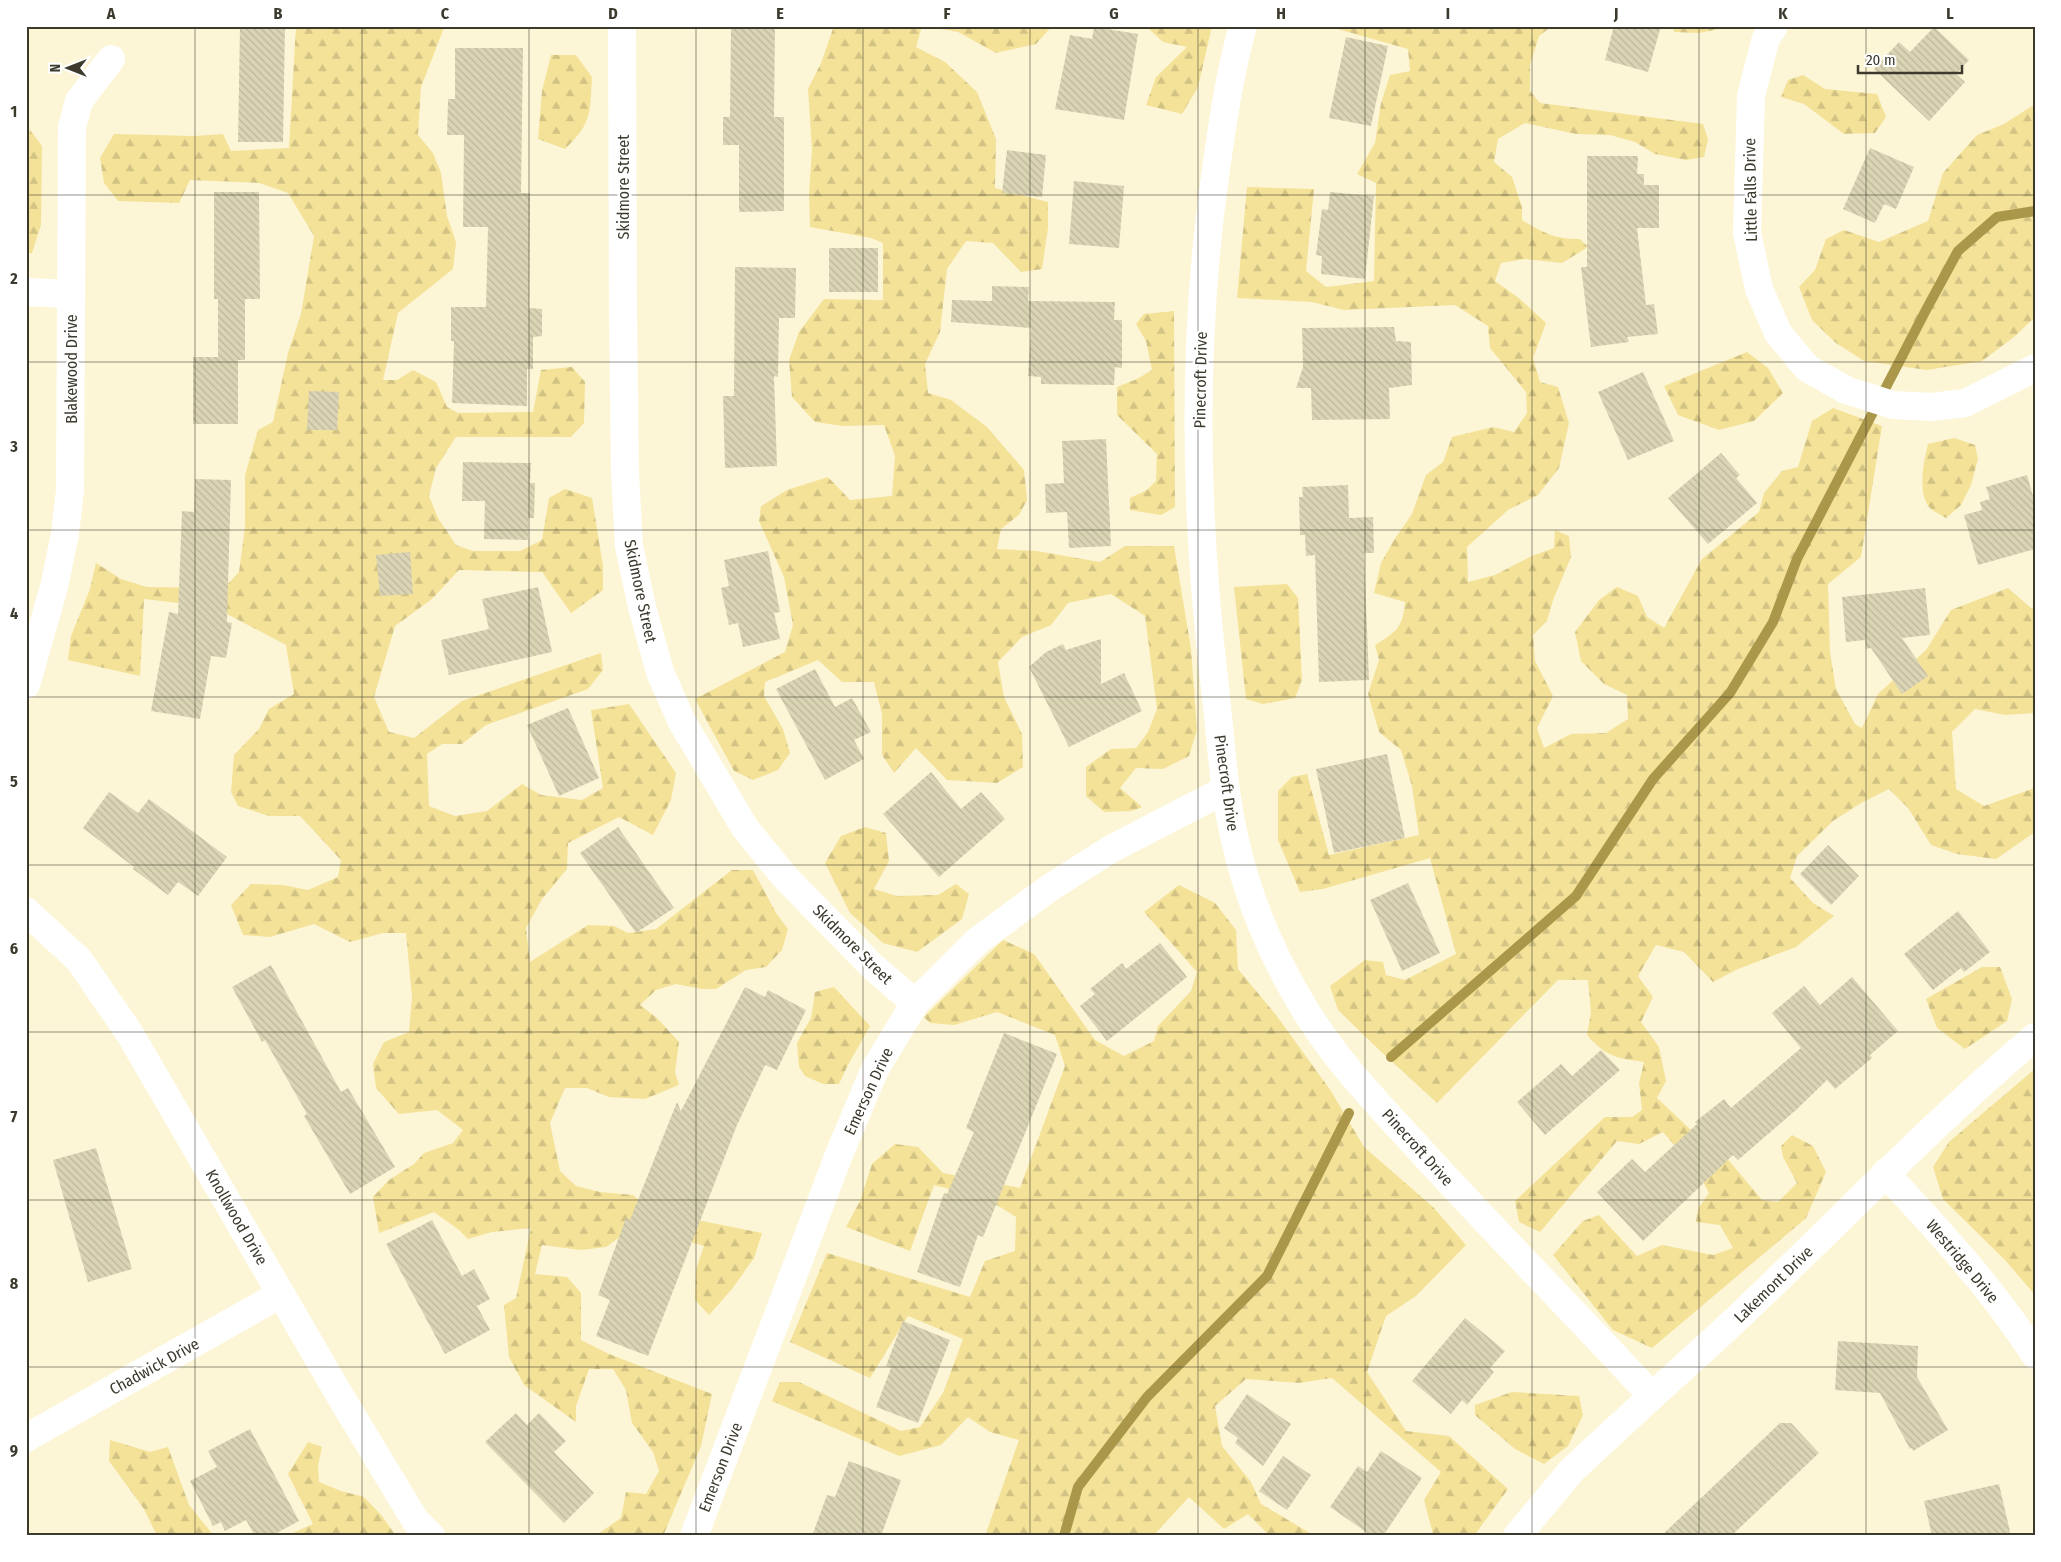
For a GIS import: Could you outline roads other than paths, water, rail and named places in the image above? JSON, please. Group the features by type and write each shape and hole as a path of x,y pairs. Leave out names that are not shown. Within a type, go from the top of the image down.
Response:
{"street":[{"name":"Skidmore Street","path":"622,26 625,472 629,546 642,607 660,672 682,722 745,828 785,877 874,966 915,1003"},
{"name":"Pinecroft Drive","path":"1243,26 1232,66 1213,186 1205,255 1198,363 1204,577 1226,790 1235,841 1252,898 1276,956 1298,999 1328,1043 1375,1101 1652,1396"},
{"name":"Little Falls Drive","path":"1774,26 1766,38 1751,96 1747,233 1759,289 1778,333 1807,368 1846,390 1892,405 1932,407 1965,403 2035,368"},
{"name":"Blakewood Drive","path":"26,685 54,587 65,534 69,499 72,127 79,101 111,59"},
{"path":"26,292 71,294"},
{"name":"Emerson Drive","path":"694,1536 840,1152 875,1069 915,1003 977,941 1051,887 1111,849 1226,790"},
{"name":"Knollwood Drive","path":"26,911 79,960 130,1034 415,1520 431,1536"},
{"name":"Lakemont Drive","path":"1516,1536 1572,1470 1750,1306 1885,1173 1988,1076 2035,1037"},
{"name":"Westridge Drive","path":"1885,1173 1964,1258 1993,1294 2035,1355"},
{"name":"Chadwick Drive","path":"26,1438 281,1294"}],"waterway":[{"path":"1391,1057 1576,896 1653,779 1730,693 1773,622 1797,559 1958,251 1997,217 2035,211"},
{"path":"1064,1536 1078,1487 1147,1397 1267,1276 1349,1113"}]}
